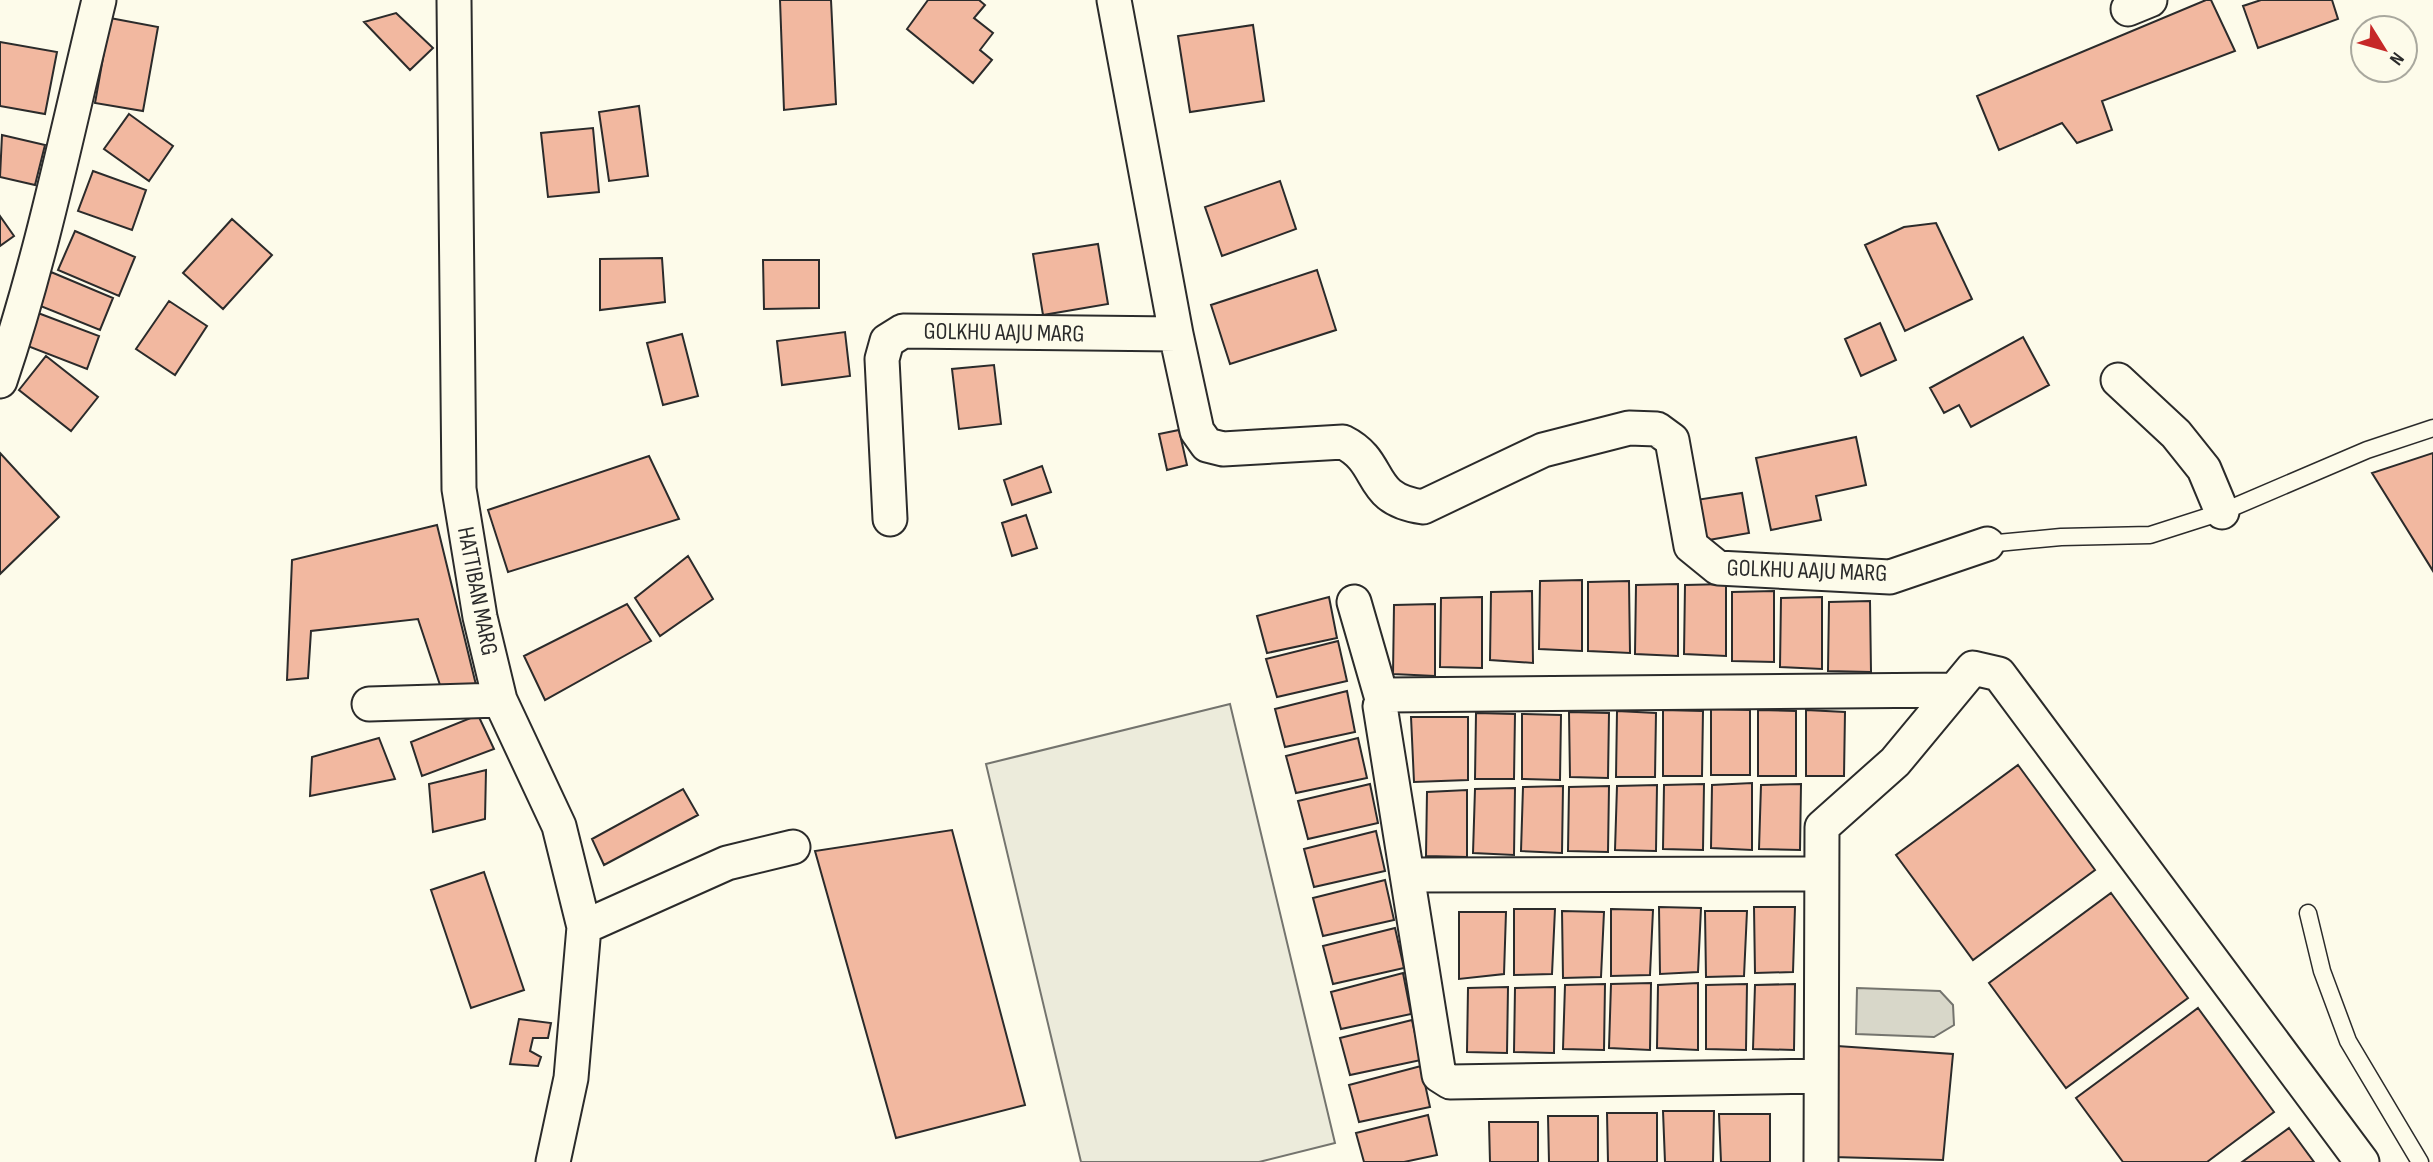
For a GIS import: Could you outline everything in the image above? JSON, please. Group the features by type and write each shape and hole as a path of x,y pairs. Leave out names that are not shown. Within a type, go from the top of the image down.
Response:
{"street":[{"path":"0,381 30,285 99,0"},
{"name":"HATTIBAN MARG","path":"454,0 460,489 480,617 500,700 559,826 584,927 571,1078 553,1162"},
{"name":"GOLKHU AAJU MARG","path":"1114,0 1176,334 1197,431 1207,445 1223,449 1343,442 1360,450 1386,495 1407,505 1423,507 1543,450 1629,428 1657,429 1672,440 1691,546 1718,568 1890,577 1987,544"},
{"name":"GOLKHU AAJU MARG","path":"890,519 882,359 887,341 903,331 1176,334"},
{"path":"2118,380 2176,434 2204,469 2222,512"},
{"path":"1354,602 1382,699 1380,706 1439,1075 1442,1079 1450,1082 1819,1076"},
{"path":"1821,1162 1819,1076 1822,827 1895,762 1973,668 1999,674 2362,1162"},
{"path":"1382,699 1387,695 1954,691"},
{"path":"369,704 500,700"},
{"path":"584,927 727,863 793,847"},
{"path":"1407,875 1821,874"}],"lane":[{"name":"GOLKHU AAJU MARG","path":"1987,544 2061,537 2150,535 2222,512 2367,450 2433,428"},
{"path":"2308,914 2322,971 2348,1041 2420,1162"}],"shaded area":[{"path":"1230,704 1335,1143 1259,1162 1081,1162 986,764"},
{"path":"1857,988 1940,991 1953,1005 1954,1025 1934,1037 1856,1034"}],"building":[{"path":"780,0 831,0 836,104 784,110"},
{"path":"928,0 979,0 985,5 974,18 993,33 980,50 992,60 973,83 907,29"},
{"path":"2211,0 2235,51 2102,101 2112,130 2077,143 2062,123 1999,150 1977,96"},
{"path":"2261,0 2332,0 2338,19 2258,48 2243,6"},
{"path":"396,13 433,48 410,70 364,22"},
{"path":"110,18 158,27 143,111 95,103"},
{"path":"1253,25 1264,101 1190,112 1178,36"},
{"path":"0,42 57,52 45,114 0,106"},
{"path":"639,106 648,176 609,181 599,112"},
{"path":"129,114 173,146 149,181 104,149"},
{"path":"593,128 599,192 548,197 541,133"},
{"path":"2,135 45,145 35,185 0,177"},
{"path":"93,171 146,190 132,230 78,211"},
{"path":"1280,181 1296,229 1222,256 1205,207"},
{"path":"0,216 14,236 0,246"},
{"path":"232,219 272,255 223,309 183,273"},
{"path":"1936,223 1972,299 1905,331 1865,245 1904,227"},
{"path":"75,231 135,257 119,296 58,270"},
{"path":"1098,244 1108,304 1043,315 1033,254"},
{"path":"662,258 665,302 600,310 600,259"},
{"path":"763,260 819,260 819,308 764,309"},
{"path":"1317,270 1336,330 1230,364 1211,305"},
{"path":"51,272 113,298 100,330 38,305"},
{"path":"169,301 207,326 175,375 136,349"},
{"path":"38,313 99,336 87,369 25,345"},
{"path":"1880,323 1896,360 1861,376 1845,339"},
{"path":"845,332 850,376 782,385 777,341"},
{"path":"682,334 698,396 663,405 647,343"},
{"path":"2023,337 2049,385 1971,427 1959,405 1944,413 1930,388"},
{"path":"46,356 98,397 71,431 19,390"},
{"path":"994,365 1001,424 959,429 952,369"},
{"path":"1179,430 1187,465 1167,470 1159,434"},
{"path":"1856,437 1866,485 1816,496 1821,520 1771,530 1756,458"},
{"path":"0,453 59,517 0,574"},
{"path":"2433,453 2433,571 2372,473"},
{"path":"649,456 679,519 508,572 488,510"},
{"path":"1042,466 1051,492 1012,505 1004,480"},
{"path":"1742,493 1749,533 1703,541 1696,500"},
{"path":"1026,515 1037,548 1012,556 1002,523"},
{"path":"437,525 477,689 443,694 418,619 311,631 308,678 287,680 292,560"},
{"path":"688,556 713,599 660,636 635,598"},
{"path":"1582,580 1582,651 1539,649 1540,581"},
{"path":"1629,581 1630,653 1588,651 1588,582"},
{"path":"1678,584 1678,656 1635,654 1636,585"},
{"path":"1726,584 1726,656 1684,654 1685,585"},
{"path":"1532,591 1533,663 1490,660 1491,592"},
{"path":"1774,591 1774,662 1732,661 1732,592"},
{"path":"1329,597 1337,638 1267,653 1257,616"},
{"path":"1482,597 1482,668 1440,667 1441,598"},
{"path":"1822,597 1822,669 1780,667 1781,598"},
{"path":"1870,601 1871,672 1828,671 1829,602"},
{"path":"627,604 651,641 545,700 524,656"},
{"path":"1435,604 1435,676 1393,674 1394,605"},
{"path":"1338,641 1347,681 1277,697 1266,659"},
{"path":"1347,691 1355,732 1285,747 1275,709"},
{"path":"1711,709 1750,710 1750,775 1711,775"},
{"path":"1663,710 1703,711 1702,776 1663,776"},
{"path":"1758,710 1796,711 1796,776 1758,776"},
{"path":"1806,710 1845,712 1844,776 1806,776"},
{"path":"1617,711 1656,713 1655,777 1616,777"},
{"path":"1569,712 1609,713 1608,778 1570,777"},
{"path":"1476,713 1515,714 1514,779 1475,779"},
{"path":"1522,714 1561,715 1560,780 1522,779"},
{"path":"478,715 494,749 422,776 411,742"},
{"path":"1411,717 1468,717 1468,780 1414,782"},
{"path":"379,738 395,779 310,796 312,757"},
{"path":"1358,738 1367,778 1296,793 1286,756"},
{"path":"2018,765 2095,870 1973,960 1896,855"},
{"path":"486,770 485,819 433,832 429,784"},
{"path":"1752,783 1752,850 1711,848 1712,785"},
{"path":"1370,784 1378,823 1308,839 1298,801"},
{"path":"1704,784 1703,850 1663,849 1664,785"},
{"path":"1801,784 1800,850 1759,849 1761,785"},
{"path":"1657,785 1656,851 1615,850 1617,786"},
{"path":"1563,786 1562,853 1521,851 1523,787"},
{"path":"1609,786 1608,852 1568,851 1569,787"},
{"path":"1515,788 1514,855 1473,853 1475,789"},
{"path":"683,789 698,815 604,865 592,839"},
{"path":"1467,790 1467,857 1426,856 1427,792"},
{"path":"952,830 1025,1105 896,1138 815,851"},
{"path":"1376,831 1385,871 1314,887 1304,849"},
{"path":"484,872 524,990 471,1008 431,890"},
{"path":"1385,880 1394,920 1323,936 1313,898"},
{"path":"2111,893 2188,998 2066,1088 1989,983"},
{"path":"1659,907 1701,908 1698,972 1660,974"},
{"path":"1754,907 1795,907 1793,972 1755,973"},
{"path":"1514,909 1555,909 1552,974 1514,975"},
{"path":"1611,909 1653,910 1650,975 1611,976"},
{"path":"1562,911 1604,912 1601,977 1563,978"},
{"path":"1705,911 1747,911 1744,976 1706,977"},
{"path":"1459,912 1506,912 1504,974 1459,979"},
{"path":"1395,928 1404,968 1333,984 1323,946"},
{"path":"1403,973 1411,1014 1341,1029 1331,992"},
{"path":"1651,983 1650,1050 1609,1048 1611,984"},
{"path":"1698,983 1698,1050 1657,1048 1658,985"},
{"path":"1605,984 1604,1050 1563,1049 1565,985"},
{"path":"1747,984 1746,1050 1706,1049 1706,985"},
{"path":"1795,984 1794,1050 1753,1049 1755,985"},
{"path":"1508,987 1507,1053 1467,1052 1468,988"},
{"path":"1555,987 1554,1053 1514,1052 1515,988"},
{"path":"2198,1008 2274,1112 2207,1162 2123,1162 2076,1098"},
{"path":"519,1019 551,1023 548,1038 533,1038 530,1051 541,1057 538,1066 510,1064"},
{"path":"1412,1020 1421,1060 1350,1075 1340,1038"},
{"path":"1837,1046 1953,1054 1943,1160 1833,1157"},
{"path":"1421,1066 1430,1107 1359,1122 1349,1085"},
{"path":"1663,1111 1714,1111 1713,1162 1665,1162"},
{"path":"1607,1113 1657,1113 1657,1162 1608,1162"},
{"path":"1719,1114 1770,1114 1770,1162 1721,1162"},
{"path":"1428,1115 1437,1155 1404,1162 1364,1162 1356,1133"},
{"path":"1548,1116 1598,1116 1598,1162 1549,1162"},
{"path":"1489,1122 1538,1122 1538,1162 1490,1162"},
{"path":"2289,1128 2314,1162 2242,1162"}]}
